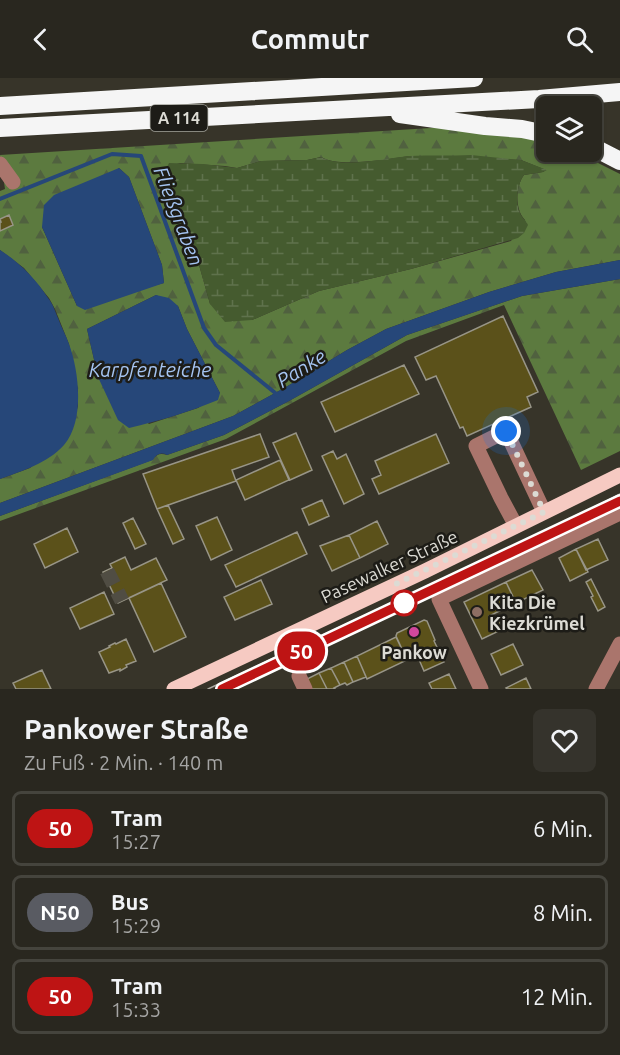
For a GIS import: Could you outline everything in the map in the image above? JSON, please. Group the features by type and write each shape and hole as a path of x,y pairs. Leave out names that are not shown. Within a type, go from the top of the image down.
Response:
{"highway":[{"name":"A 114","path":"0,106 474,78"},
{"name":"A 114","path":"0,128 538,99 620,92"},
{"path":"357,108 536,132"},
{"path":"602,152 620,161"}],"main road":[{"name":"Pasewalker Straße","path":"174,689 620,475"}],"street":[{"path":"0,164 8,182"},
{"path":"516,526 476,446 506,431 544,512"},
{"path":"481,689 439,599 620,513"},
{"path":"596,689 620,644"}],"green space":[{"path":"447,127 536,140 536,162 596,162 620,174 620,260 556,272 489,292 386,329 233,416 0,503 0,479 30,468 71,432 78,406 78,390 69,344 55,309 49,298 24,268 0,250 0,191 5,189 0,155","holes":["410,156 521,160 546,170 524,175 521,180 518,205 525,220 511,241 411,269 319,291 252,320 210,304 192,240 167,167 180,163 237,168 261,161 307,160 321,157 340,162 352,162","119,168 129,177 162,265 164,283 77,306 42,227","156,295 178,306 187,329 220,393 198,408 149,424 98,377 87,329"]},
{"name":"Karpfenteiche","path":"471,155 521,160 547,170 524,175 518,188 518,209 528,225 518,238 411,269 319,291 252,320 225,322 210,304 192,240 167,167 169,163 237,168 261,161 307,160 321,157 340,162 352,162 409,156"},
{"path":"620,279 620,451 581,470 504,305 406,341 226,439 0,521 0,516 152,460 159,454 167,455 224,435 407,335 522,296"}],"water":[{"name":"Karpfenteiche","path":"119,168 129,177 162,265 164,283 85,310 77,306 42,227 44,205 54,195"},
{"name":"Karpfenteiche","path":"0,250 27,271 53,305 73,355 78,396 75,423 64,445 43,462 0,479"},
{"path":"620,260 620,279 522,296 407,335 224,435 167,455 159,454 153,460 0,516 0,503 233,416 386,329 489,292 556,272"},
{"name":"Karpfenteiche","path":"156,295 169,298 178,306 187,329 220,393 218,400 174,416 129,428 118,420 98,377 87,329"}],"building":[{"path":"9,215 13,225 0,231 0,219"},
{"path":"503,316 538,392 527,397 531,407 467,436 463,427 460,428 436,376 426,380 415,357"},
{"path":"404,365 419,394 335,432 321,402"},
{"path":"296,433 312,470 290,480 273,443"},
{"path":"260,434 269,457 232,470 236,481 157,509 143,474"},
{"path":"436,434 449,463 379,494 372,479 381,475 375,461"},
{"path":"333,451 337,459 346,454 364,494 344,504 322,456"},
{"path":"280,460 289,480 245,500 236,480"},
{"path":"322,500 329,516 309,525 302,509"},
{"path":"168,505 184,539 173,544 157,509"},
{"path":"217,517 232,550 211,560 196,526"},
{"path":"133,518 146,544 135,549 123,523"},
{"path":"377,521 388,544 360,558 349,535"},
{"path":"67,528 78,552 45,568 34,544"},
{"path":"297,532 307,554 236,587 225,565"},
{"path":"349,535 360,558 332,571 320,546"},
{"path":"598,539 608,560 586,570 576,549"},
{"path":"576,549 588,572 570,581 559,558"},
{"path":"125,557 131,570 156,558 167,580 118,603 103,572 112,568 110,564"},
{"path":"532,570 543,590 516,603 506,582"},
{"path":"591,579 605,607 598,611 586,582"},
{"path":"261,580 272,604 235,620 224,597"},
{"path":"506,582 516,603 489,616 492,621 498,618 503,629 482,639 464,602"},
{"path":"161,583 186,637 154,652 129,598"},
{"path":"104,592 114,614 80,629 70,608"},
{"path":"424,620 427,621 444,662 424,671 417,655 407,660 396,636 397,633"},
{"path":"396,637 407,660 367,679 357,656"},
{"path":"126,639 136,661 126,665 127,667 120,671 120,669 109,673 99,652"},
{"path":"513,644 523,665 501,675 491,654"},
{"path":"357,656 366,677 353,682 344,662"},
{"path":"344,662 353,682 340,685 331,668"},
{"path":"331,668 340,685 335,689 327,689 319,673"},
{"path":"42,670 51,689 16,689 13,683"},
{"path":"319,673 327,689 311,689 307,679"},
{"path":"449,674 456,689 432,689 429,683"},
{"path":"526,678 531,689 506,688"}],"waterway":[{"name":"Fließgraben","path":"0,199 112,154 141,156 204,328 216,345 279,396"}],"tunnel":[{"path":"107,571 122,601"}],"tram line":[{"path":"208,689 620,494"},
{"name":"50","path":"222,689 620,501"}],"place":[{"name":"Kita Die Kiezkrümel","path":"477,612"},
{"name":"Pankow","path":"414,632"}],"route":[{"path":"404,603 396,584 544,512 506,431"}],"water label":[{"name":"Panke","path":"301,368"}]}
